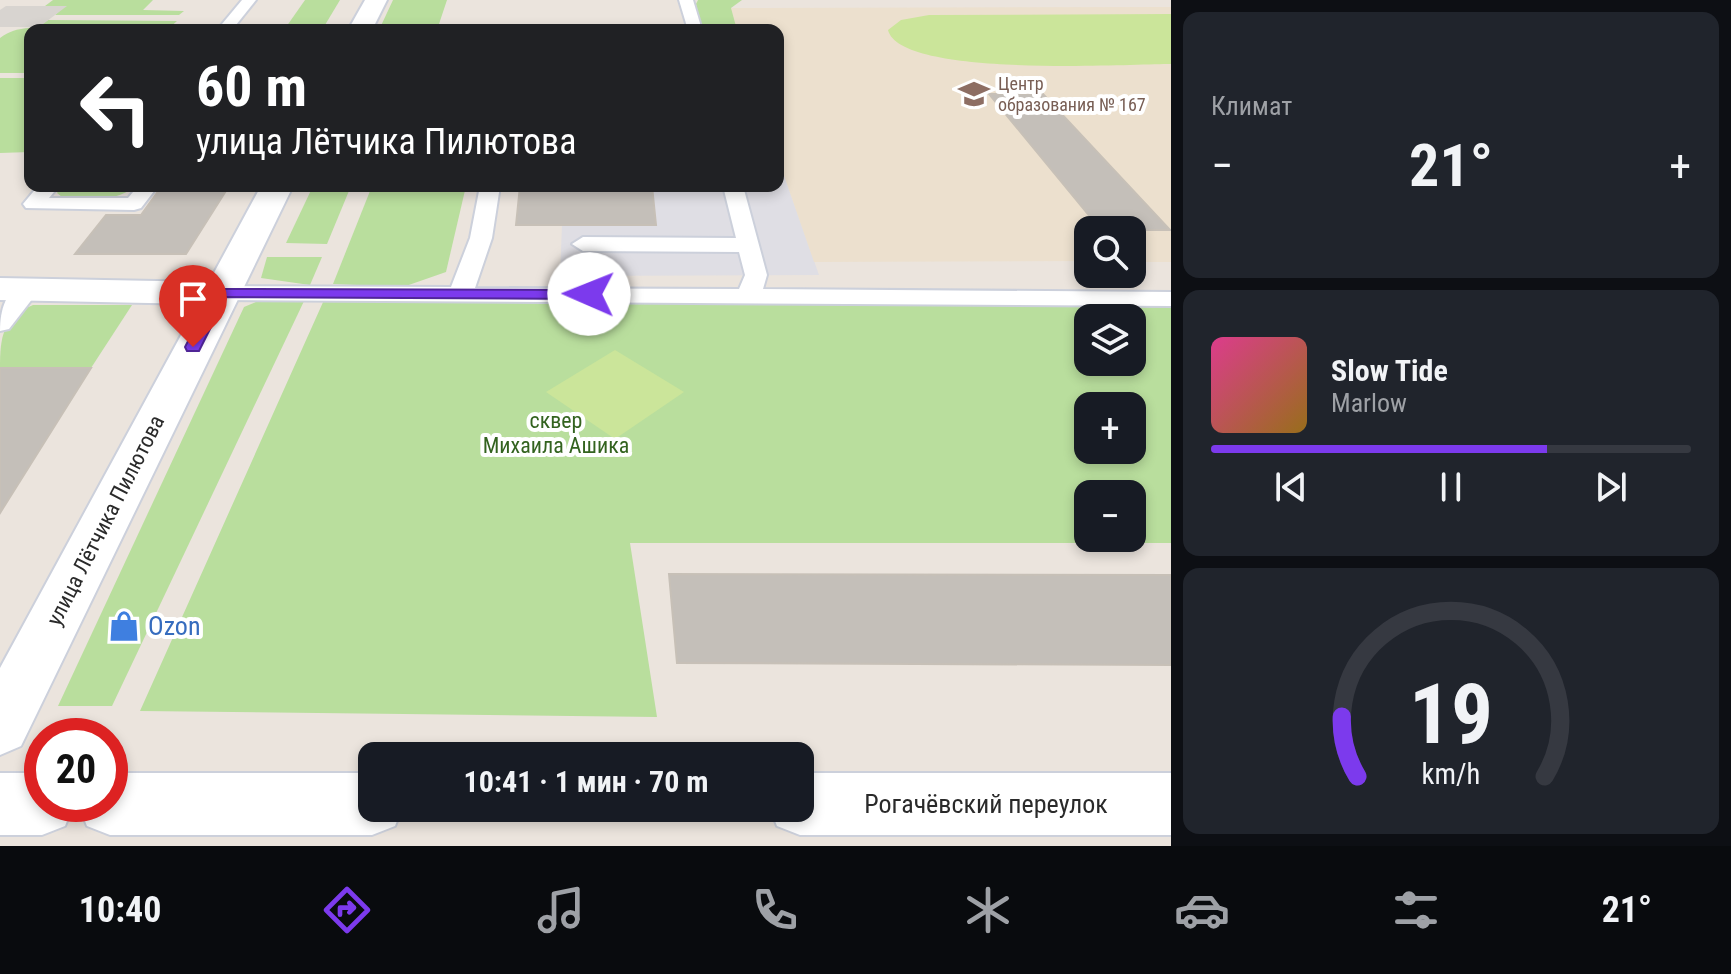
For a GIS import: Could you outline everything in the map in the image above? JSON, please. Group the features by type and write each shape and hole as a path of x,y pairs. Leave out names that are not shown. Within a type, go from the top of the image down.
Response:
{"street":[{"path":"363,24 376,0"},
{"name":"улица Лётчика Пилютова","path":"0,727 274,192"},
{"path":"14,289 221,293"},
{"path":"0,804 24,804"},
{"path":"128,804 358,804"},
{"name":"Рогачёвский переулок","path":"814,804 1171,804"}],"lane":[{"path":"229,24 249,0"},
{"path":"686,0 693,24"},
{"path":"44,192 33,204 134,204 143,192"},
{"path":"461,293 481,238 489,192"},
{"path":"735,192 756,275 749,295"},
{"path":"583,244 748,245"},
{"path":"0,324 14,289"},
{"path":"221,293 1171,299"}],"shaded area":[{"path":"6,6 67,6 43,24 24,24 24,27 0,27 0,10"},
{"name":"Центр образования № 167","path":"1171,7 1171,262 1146,262 1146,216 1074,216 1074,261 814,262 784,175 784,24 735,24 730,8"},
{"path":"784,175 819,275 560,276 562,225 516,225 519,192 784,192"}],"green space":[{"path":"53,0 153,0 143,10 184,11 179,15 55,15 65,6 45,6"},
{"path":"305,0 340,0 326,24 288,24"},
{"path":"393,0 447,0 439,24 382,24"},
{"path":"698,0 742,0 731,8 735,24 701,24 696,4"},
{"path":"1171,14 1171,64 1065,66 971,62 931,56 902,45 888,30 901,20 929,15"},
{"path":"48,20 177,21 174,24 42,24"},
{"path":"24,29 24,73 0,73 0,38"},
{"path":"0,78 24,78 24,152 0,153"},
{"path":"125,192 110,198 91,199 62,197 57,193"},
{"path":"310,192 349,192 327,244 286,243"},
{"path":"370,192 465,192 446,272 403,287 333,284"},
{"path":"267,257 322,257 310,285 261,278"},
{"path":"263,299 305,299 112,706 58,706 244,307"},
{"name":"сквер Михаила Ашика","path":"324,300 1074,306 1074,376 1146,376 1146,307 1171,307 1171,543 1146,543 1146,480 1074,480 1074,543 630,543 657,717 140,711"},
{"path":"33,305 132,305 91,368 0,368 5,330 15,316"},
{"path":"615,350 684,392 615,439 546,392"}],"building":[{"path":"989,94 1043,94 1170,230 1146,230 1146,216 1089,216"},
{"path":"158,192 225,192 186,254 75,254 106,215 141,215"},
{"path":"519,192 653,192 656,225 516,225"},
{"path":"0,368 91,368 0,513"},
{"path":"669,574 1171,575 1171,665 677,663"}],"place":[{"name":"Центр образования № 167","path":"974,94"},
{"name":"Ozon","path":"124,626"}],"route":[{"path":"193,347 221,293 589,294"}]}
